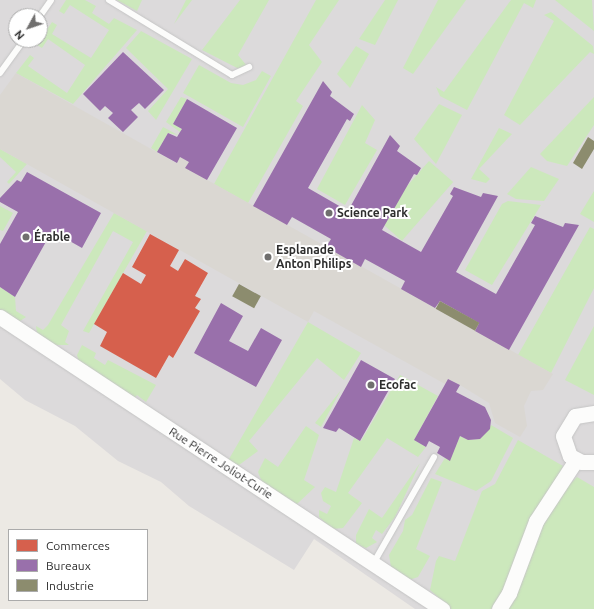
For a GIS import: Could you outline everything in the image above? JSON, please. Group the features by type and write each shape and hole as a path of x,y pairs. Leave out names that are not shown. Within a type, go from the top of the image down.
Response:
{"street":[{"name":"Rue Pierre Joliot-Curie","path":"0,318 442,609"},
{"path":"594,413 574,416 564,428 564,444 576,460 594,462"},
{"path":"499,609 509,593 536,521 576,460"}],"lane":[{"path":"109,0 232,75 249,67"},
{"path":"0,72 18,48"},
{"path":"373,564 434,457"}],"shaded area":[{"path":"0,0 594,0 594,529 551,609 415,609 314,539 294,570 189,506 161,482 118,461 75,426 25,400 0,379"},
{"name":"Esplanade Anton Philips","path":"16,73 176,163 180,157 189,162 186,168 553,374 543,390 531,391 524,406 527,426 520,437 495,423 489,403 460,385 448,379 445,384 314,311 308,322 0,149 0,95"}],"green space":[{"path":"66,0 85,0 96,6 92,13 109,24 114,18 137,30 73,104 16,73 30,55 34,58 28,66 67,93 85,65 48,39 48,28 52,22 57,25 52,34 91,58 109,30 70,5 64,14 59,11"},
{"path":"117,0 142,0 137,11"},
{"path":"186,0 192,0 174,24"},
{"path":"240,0 269,0 238,55 247,66 243,71 202,50"},
{"path":"316,0 339,0 309,45 322,62 296,101 303,106 248,203 214,184"},
{"path":"385,0 398,0 375,45 359,39"},
{"path":"438,0 466,0 413,74 403,68"},
{"path":"511,0 536,0 533,8 524,3 467,110 440,96 436,87 444,92"},
{"path":"555,0 592,0 594,31"},
{"path":"551,12 593,46 594,54 590,52 520,125 504,115 554,21 544,15"},
{"path":"141,31 192,59 156,120 148,111 168,89 126,48"},
{"path":"356,46 369,54 350,88 337,74"},
{"path":"199,65 231,83 243,85 256,80 262,71 271,76 243,127 183,93"},
{"path":"181,97 187,99 173,124 182,129 180,132 166,122"},
{"path":"594,97 594,125 567,166 547,161 540,154"},
{"path":"439,104 462,115 436,164 414,139"},
{"path":"362,105 375,120 365,143 377,150 345,205 317,189"},
{"path":"163,127 178,135 168,133 157,152 151,148"},
{"path":"499,128 512,134 479,169 490,179 486,183 471,179"},
{"path":"0,149 27,164 9,184 7,182 16,172 0,157"},
{"path":"429,161 453,182 402,241 378,220"},
{"path":"531,167 559,179 544,201 516,199 507,194"},
{"path":"594,191 594,222 580,214"},
{"path":"508,201 541,205 492,285 465,270 502,204"},
{"path":"0,206 13,213 3,231 0,230"},
{"path":"114,213 147,231 89,333 83,331 133,242 113,231 61,325 69,331 65,342 69,345 52,345 37,334 36,326 43,330 48,325"},
{"path":"590,227 594,229 594,288 551,373 518,355"},
{"path":"0,287 15,297 16,311 26,317 20,321 0,310"},
{"path":"308,322 361,353 344,380 317,358 249,441 258,451 239,465 231,462 229,459"},
{"path":"594,326 594,395 565,380"},
{"path":"82,345 96,353 94,358 105,365 108,360 156,385 146,402 137,395 134,399 79,362 77,355"},
{"path":"400,375 438,396 414,440 426,447 418,457 387,438 348,493 362,503 343,528 332,529 319,517 319,510 327,514 331,506 323,501 321,493 325,487 336,492 354,438 361,441"},
{"path":"341,390 321,427 315,423"},
{"path":"491,425 513,438 491,481 476,491 435,474 445,458 450,460 460,436 468,440 480,439"},
{"path":"306,426 319,435 304,480 315,487 297,504 262,482 258,472 265,458 278,467"},
{"path":"518,440 563,466 498,601 491,609 451,609 430,590 436,561 439,556 455,561 482,491 495,484"},
{"path":"420,463 395,517 382,534 376,530 372,538 377,542 366,548 356,544 356,535 369,509 382,518"},
{"path":"577,477 594,487 594,609 507,609 545,521 563,491"},
{"path":"431,478 442,482 416,549 430,556 418,577 409,580 391,567 389,555 403,531 405,520 412,515"}],"building: Commerces":[{"path":"150,234 179,250 170,266 178,271 185,259 208,273 195,296 201,299 195,308 200,311 173,358 169,355 156,378 100,346 107,332 94,324 123,273 141,284 146,275 132,267"}],"building: Bureaux":[{"path":"123,52 164,90 145,109 139,103 131,110 138,117 123,132 108,118 113,113 105,106 100,111 83,94"},
{"name":"Science Park","path":"323,81 332,92 330,96 354,114 350,121 347,119 308,188 348,211 390,135 400,146 397,151 421,168 417,175 414,174 382,230 421,252 453,196 450,194 454,187 481,197 483,193 498,196 456,272 496,294 535,225 531,223 535,216 563,227 565,223 579,225 509,350 475,331 479,323 440,301 435,308 401,289 405,281 365,259 361,267 326,247 331,239 292,217 287,225 253,206"},
{"path":"187,99 237,128 207,180 185,168 189,162 180,157 177,163 157,152 168,133 177,137 182,129 173,124"},
{"name":"Érable","path":"27,172 101,213 82,248 52,231 15,297 0,287 0,244 18,212 0,202 0,198 17,180 21,182"},
{"path":"221,303 243,316 229,341 248,351 261,328 282,340 256,387 194,353"},
{"path":"361,360 395,379 360,441 339,428 336,432 323,428"},
{"path":"448,379 460,385 456,392 485,407 491,420 490,429 480,439 468,440 460,436 450,461 437,453 440,447 429,441 426,447 414,440"}],"building: Industrie":[{"path":"588,137 594,141 594,149 582,169 573,163"},
{"path":"239,284 261,296 254,308 232,296"},
{"path":"440,301 479,323 475,331 436,309"}],"place":[{"name":"Science Park","path":"329,213"},
{"name":"Érable","path":"26,237"},
{"name":"Esplanade Anton Philips","path":"268,257"},
{"name":"Ecofac","path":"371,385"}]}
